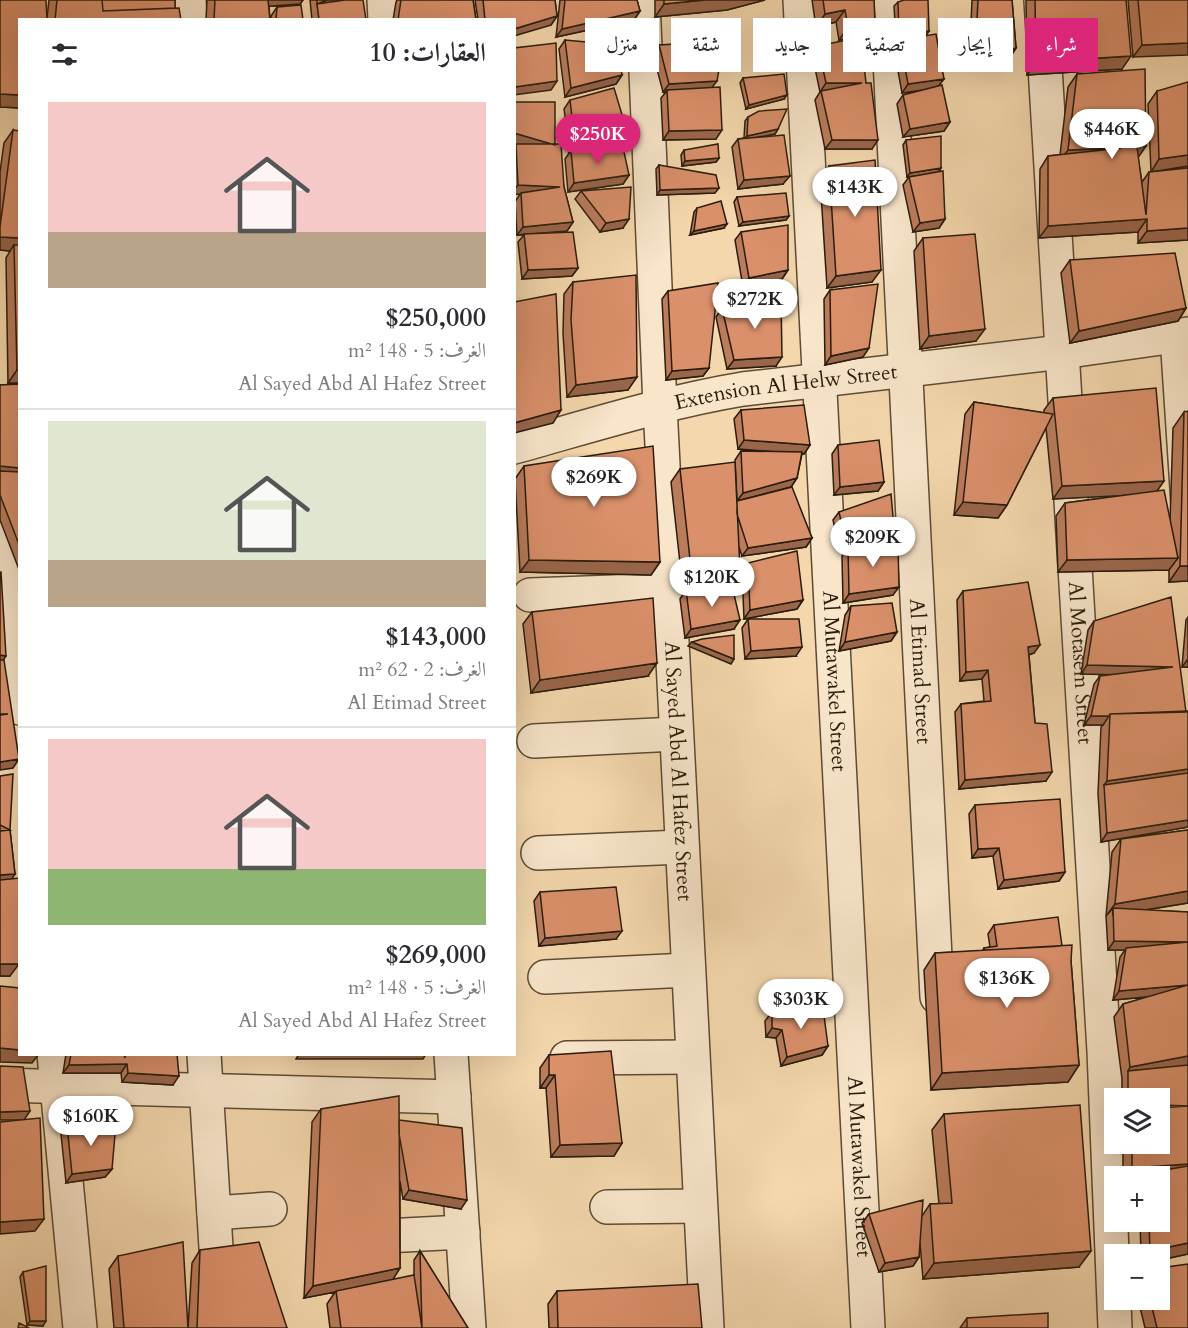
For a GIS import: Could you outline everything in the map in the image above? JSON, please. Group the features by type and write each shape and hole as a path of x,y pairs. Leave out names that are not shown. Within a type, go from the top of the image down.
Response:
{"street":[{"path":"189,0 189,18"},
{"path":"384,0 386,18"},
{"name":"Al Sayed Abd Al Hafez Street","path":"644,0 660,406 707,1328"},
{"name":"Al Mutawakel Street","path":"800,0 868,1328"},
{"name":"Al Etimad Street","path":"887,0 938,1010 944,1029"},
{"name":"Al Motasem Street","path":"1041,0 1104,1051 1115,1328"},
{"path":"1182,335 1188,504"},
{"name":"Extension Al Helw Street","path":"516,446 700,396 1182,335"},
{"path":"0,431 18,681"},
{"path":"530,595 669,590"},
{"path":"534,741 676,734"},
{"path":"538,853 682,847"},
{"path":"545,977 687,970"},
{"path":"1070,1052 1104,1051"},
{"path":"204,1056 221,1328"},
{"path":"451,1056 469,1328"},
{"path":"553,1058 692,1057"},
{"path":"55,1070 80,1328"},
{"path":"0,1085 55,1070 206,1090 454,1097"},
{"path":"363,1187 366,1219 376,1233 385,1236 463,1232"},
{"path":"607,1207 700,1206"},
{"path":"214,1213 270,1209"}],"building":[{"path":"0,0 46,0 47,18 18,18 18,95 0,94"},
{"path":"57,0 102,0 103,11 179,8 181,18 55,18"},
{"path":"102,0 175,0 175,8 103,11"},
{"path":"215,0 268,0 270,18 214,18"},
{"path":"363,0 366,18 319,18 317,4"},
{"path":"401,0 473,0 476,18 398,18"},
{"path":"483,0 555,0 557,16 516,28 516,18 485,18"},
{"path":"565,0 637,0 640,11 610,18 585,18 585,24 562,29"},
{"path":"664,0 705,0 664,4"},
{"path":"823,0 874,0 875,18 846,18 845,10 825,14"},
{"path":"928,0 929,31 926,31 926,18 898,18 898,2"},
{"path":"978,0 1012,0 1016,48 1013,49 1013,18 977,18"},
{"path":"1035,0 1126,0 1131,56 1098,58 1098,18 1035,18"},
{"path":"1138,0 1188,0 1188,43 1142,45"},
{"path":"301,5 303,18 276,18 277,7"},
{"path":"936,34 938,72 943,72 944,79 908,84 906,72 926,72 926,36"},
{"path":"565,40 585,42 585,72 622,72 622,75 571,88"},
{"path":"843,41 843,72 865,72 866,83 871,83 878,140 832,140 821,91 862,83 826,83 824,72 831,72 831,43"},
{"path":"556,43 557,81 516,87 516,48"},
{"path":"671,44 671,72 719,72 717,81 669,84 659,45"},
{"path":"1145,69 1146,146 1137,147 1146,215 1149,172 1188,168 1188,228 1147,231 1147,219 1048,226 1048,156 1121,148 1068,150 1077,74"},
{"path":"784,74 787,95 749,105 743,78"},
{"path":"1188,82 1188,155 1159,159 1157,91"},
{"path":"942,85 950,122 910,129 903,95"},
{"path":"720,87 722,130 669,131 667,90"},
{"path":"614,88 629,138 575,143 570,100"},
{"path":"516,102 555,102 555,145 516,134"},
{"path":"787,109 778,129 747,136 748,117 759,111"},
{"path":"13,130 18,131 18,238 0,237"},
{"path":"784,135 790,176 744,180 738,139"},
{"path":"941,136 941,168 910,173 906,140"},
{"path":"516,144 561,144 564,187 573,222 523,227 521,193 560,187 518,185"},
{"path":"718,144 719,158 685,161 684,150"},
{"path":"571,151 624,152 629,175 574,183"},
{"path":"875,160 881,270 836,276 829,166"},
{"path":"659,165 716,175 719,188 660,190"},
{"path":"943,171 945,219 920,223 909,177"},
{"path":"631,187 629,219 606,223 581,191"},
{"path":"786,193 789,216 743,222 737,197"},
{"path":"721,201 727,224 694,231 697,208"},
{"path":"788,225 788,270 749,278 741,232"},
{"path":"573,232 578,268 528,270 524,234"},
{"path":"975,234 985,329 929,336 923,238"},
{"path":"14,245 18,245 17,370"},
{"path":"1175,253 1186,308 1079,331 1070,260"},
{"path":"636,275 637,377 576,385 571,320 573,282"},
{"path":"718,283 709,368 672,371 668,291"},
{"path":"878,284 869,348 831,356 830,290"},
{"path":"556,294 561,410 516,422 516,302"},
{"path":"781,299 782,357 734,360 722,308"},
{"path":"18,384 18,468 0,466 0,385"},
{"path":"1156,388 1164,481 1062,486 1053,398"},
{"path":"974,402 1053,414 1007,505 963,502"},
{"path":"804,405 810,445 744,440 741,410"},
{"path":"1188,411 1188,566 1180,566 1184,412"},
{"path":"879,440 884,482 840,487 838,445"},
{"path":"653,446 660,562 529,560 524,466"},
{"path":"741,451 802,452 797,478 743,493"},
{"path":"735,462 740,570 692,577 680,469"},
{"path":"0,471 18,472 18,542 0,495"},
{"path":"792,487 812,538 748,548 737,514 737,501"},
{"path":"1164,490 1178,558 1067,560 1065,503"},
{"path":"891,494 895,539 845,538 839,512"},
{"path":"898,545 899,587 849,594 848,547"},
{"path":"797,551 803,600 750,610 748,563"},
{"path":"1,572 6,656 0,655"},
{"path":"1028,582 1040,645 1028,647 1035,723 1047,724 1052,772 965,780 961,704 991,701 988,670 966,672 963,591"},
{"path":"686,590 733,590 740,620 691,629"},
{"path":"1171,597 1186,712 1091,716 1100,676 1173,667 1087,665 1094,621"},
{"path":"653,598 657,663 540,680 532,612"},
{"path":"892,603 897,632 845,642 851,606"},
{"path":"748,619 799,619 802,647 751,651"},
{"path":"734,635 734,659 692,642 702,639"},
{"path":"0,660 4,660 18,759 0,762 0,715 8,714 0,714"},
{"path":"1188,711 1188,769 1107,781 1110,714"},
{"path":"1188,773 1188,820 1107,833 1104,785"},
{"path":"13,774 10,830 0,825 0,776"},
{"path":"1060,799 1065,872 1004,880 999,848 978,849 975,805"},
{"path":"10,830 15,874 0,875 0,831"},
{"path":"1188,830 1188,891 1115,904 1121,839"},
{"path":"18,878 18,964 0,964 0,880"},
{"path":"616,887 622,931 545,938 540,892"},
{"path":"1113,908 1188,912 1188,942 1114,941"},
{"path":"1058,917 1062,946 985,950 984,948 997,946 994,925"},
{"path":"1188,942 1188,985 1119,991 1126,948"},
{"path":"1072,945 1071,961 1079,1065 942,1073 935,953"},
{"path":"1188,985 1188,1056 1130,1067 1123,1004"},
{"path":"0,986 18,988 18,1050 0,1048"},
{"path":"823,1008 828,1046 787,1057 782,1030 772,1028 772,1012"},
{"path":"611,1051 622,1143 560,1145 555,1075 549,1075 549,1055"},
{"path":"71,1056 124,1056 125,1058 125,1056 177,1056 179,1076 128,1073 127,1064 69,1065"},
{"path":"1188,1065 1188,1106 1170,1105 1170,1088 1128,1088 1128,1071"},
{"path":"0,1066 23,1067 30,1111 0,1112"},
{"path":"399,1096 400,1268 313,1286 321,1109"},
{"path":"1080,1105 1091,1251 934,1263 930,1204 952,1203 944,1114"},
{"path":"1188,1106 1188,1164 1132,1166 1132,1154 1170,1154 1170,1107"},
{"path":"40,1118 44,1219 0,1222 0,1122"},
{"path":"399,1120 462,1128 467,1200 409,1190 399,1134"},
{"path":"116,1123 112,1169 72,1174 67,1125"},
{"path":"1188,1166 1188,1243 1170,1247 1170,1244 1150,1244 1149,1232 1170,1232 1170,1169"},
{"path":"923,1200 919,1257 885,1263 869,1214"},
{"path":"183,1242 188,1328 124,1328 118,1256"},
{"path":"259,1242 287,1328 197,1328 200,1250"},
{"path":"420,1251 468,1328 422,1328"},
{"path":"1188,1264 1188,1328 1157,1328 1153,1310 1170,1310 1170,1267"},
{"path":"46,1266 46,1321 30,1321 23,1272"},
{"path":"414,1275 422,1328 341,1328 336,1291"},
{"path":"698,1284 702,1328 558,1328 557,1291"},
{"path":"1048,1313 1048,1328 967,1328 967,1318"},
{"path":"19,1323 29,1328 18,1328"}]}
